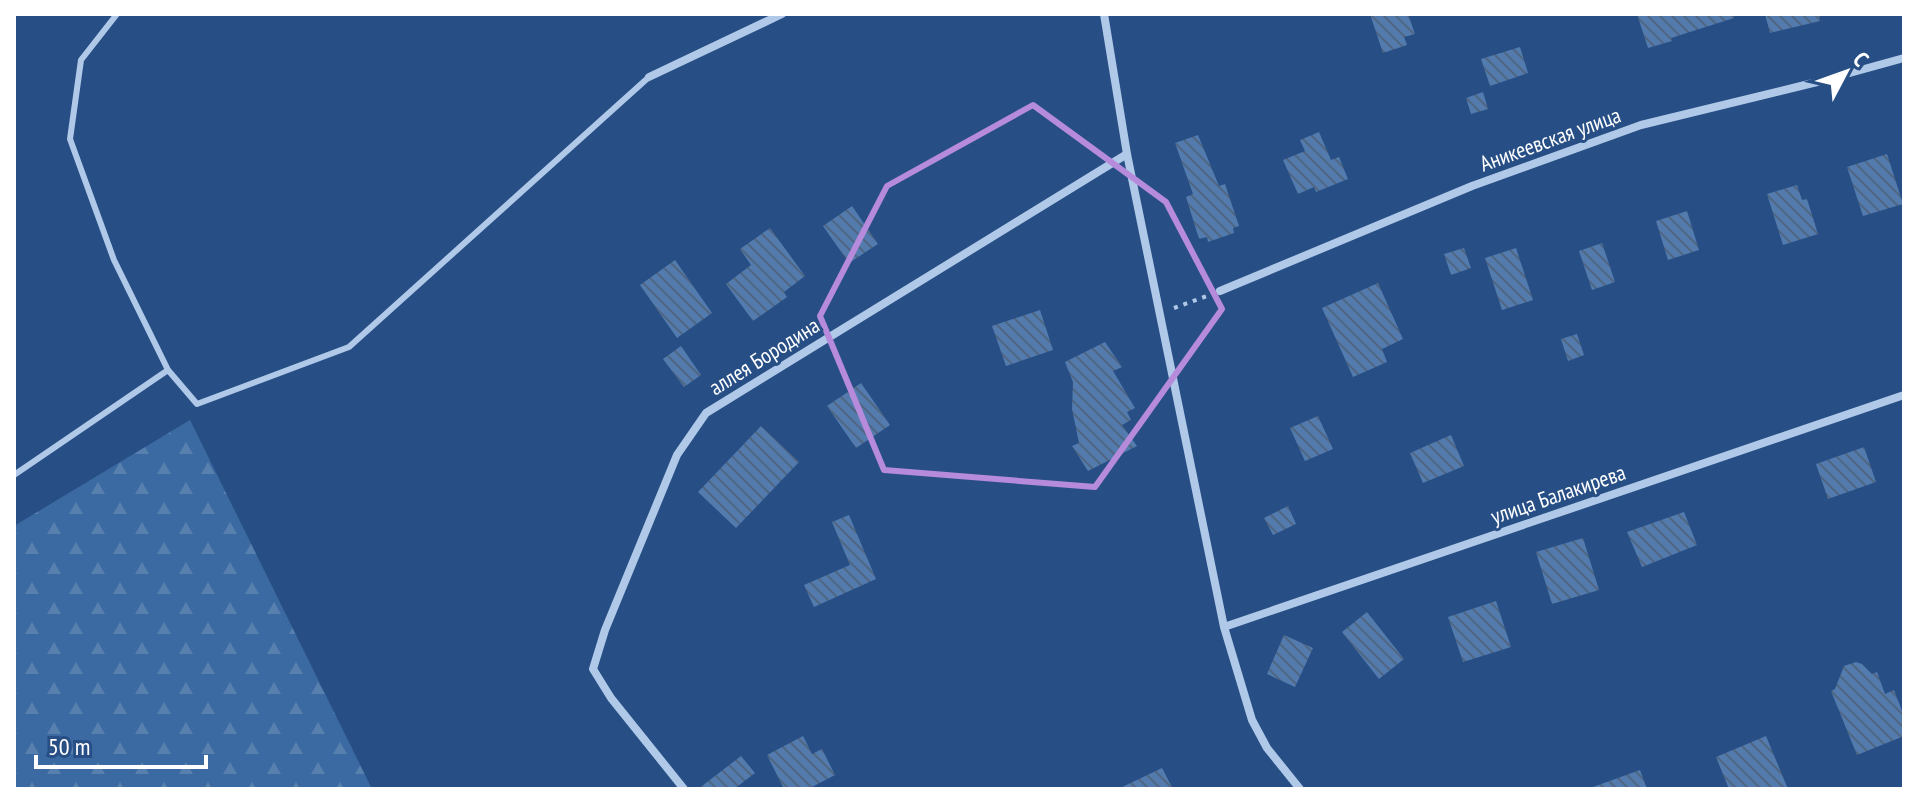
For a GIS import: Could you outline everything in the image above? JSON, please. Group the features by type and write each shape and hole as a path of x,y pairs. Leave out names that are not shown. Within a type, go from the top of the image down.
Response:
{"street":[{"path":"649,77 782,14"},
{"path":"1104,14 1158,313 1224,627 1252,720 1267,748 1300,789"},
{"name":"Аникеевская улица","path":"1220,291 1472,186 1641,125 1904,58"},
{"name":"аллея Бородина","path":"684,789 611,698 593,669 605,630 677,455 706,413 1127,154"},
{"name":"улица Балакирева","path":"1224,627 1904,395"}],"lane":[{"path":"117,14 81,60 70,139 114,260 168,370 197,404 349,347 649,77"},
{"path":"14,475 168,370"}],"path":[{"path":"1158,313 1220,291"}],"highlighted area":[{"path":"1033,105 1166,202 1222,309 1095,487 884,470 820,316 887,186"}],"green space":[{"path":"190,420 372,789 14,789 14,526"}],"building":[{"path":"1370,14 1408,14 1415,34 1404,37 1407,45 1383,53"},
{"path":"1637,14 1734,14 1734,18 1648,48"},
{"path":"1765,14 1819,14 1820,21 1770,33"},
{"path":"1520,47 1528,73 1490,86 1481,59"},
{"path":"1483,92 1488,109 1471,114 1466,98"},
{"path":"1319,132 1331,160 1339,157 1348,179 1316,192 1314,187 1298,194 1283,160 1305,151 1300,140"},
{"path":"1198,135 1219,186 1225,184 1239,226 1233,228 1234,233 1208,242 1207,237 1199,239 1186,197 1193,194 1175,143"},
{"path":"1887,154 1903,204 1863,216 1847,167"},
{"path":"1797,185 1802,200 1807,199 1818,234 1783,245 1767,194"},
{"path":"852,206 878,244 849,263 823,226"},
{"path":"1687,211 1699,250 1668,260 1656,221"},
{"path":"770,228 805,276 784,292 787,297 753,321 726,284 751,265 740,249"},
{"path":"1602,243 1615,282 1592,290 1579,251"},
{"path":"1464,248 1471,268 1451,275 1444,254"},
{"path":"1516,248 1533,300 1502,310 1485,258"},
{"path":"675,260 712,313 677,338 640,285"},
{"path":"1378,283 1403,339 1382,349 1387,362 1353,377 1322,308"},
{"path":"1040,310 1053,350 1006,366 992,326"},
{"path":"1577,334 1584,355 1568,361 1561,339"},
{"path":"1105,342 1122,367 1113,371 1135,408 1127,412 1131,420 1122,425 1137,446 1088,471 1072,446 1079,443 1072,409 1073,382 1065,362"},
{"path":"681,346 701,375 684,387 663,359"},
{"path":"861,383 890,425 856,448 827,406"},
{"path":"1318,416 1333,449 1305,461 1290,428"},
{"path":"761,426 799,462 736,528 698,492"},
{"path":"1451,435 1464,466 1423,483 1410,453"},
{"path":"1864,447 1876,482 1828,499 1816,464"},
{"path":"1288,506 1296,524 1273,535 1264,518"},
{"path":"1684,512 1697,545 1642,567 1627,532"},
{"path":"849,515 876,579 814,607 804,585 850,565 832,522"},
{"path":"1583,538 1599,590 1552,604 1536,552"},
{"path":"1496,601 1511,647 1463,662 1448,617"},
{"path":"1367,612 1404,659 1379,679 1342,632"},
{"path":"1284,635 1313,648 1295,687 1267,674"},
{"path":"1856,662 1872,674 1877,672 1885,694 1894,690 1904,716 1904,736 1857,755 1831,691 1835,689 1844,666"},
{"path":"803,736 812,754 822,749 835,775 808,789 784,789 767,755"},
{"path":"1766,736 1788,789 1729,789 1716,757"},
{"path":"741,756 755,773 734,789 698,789"},
{"path":"1162,768 1173,789 1118,789"},
{"path":"1640,770 1647,789 1593,789 1593,787"}]}
